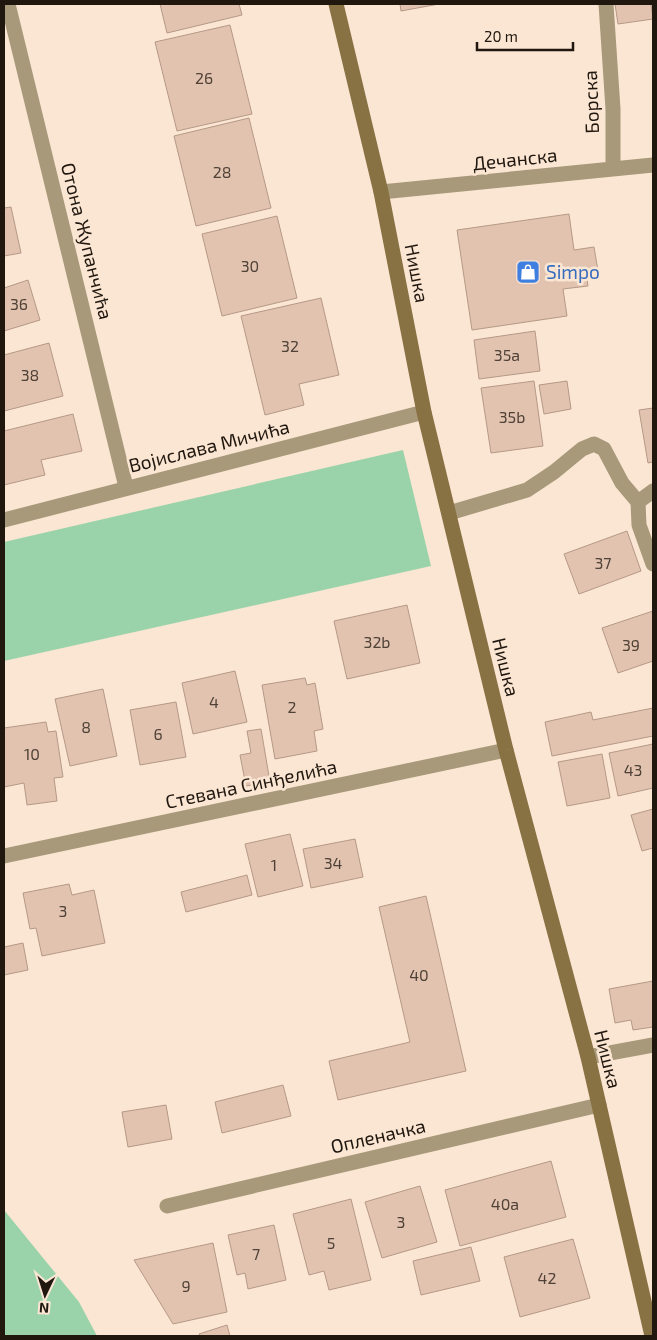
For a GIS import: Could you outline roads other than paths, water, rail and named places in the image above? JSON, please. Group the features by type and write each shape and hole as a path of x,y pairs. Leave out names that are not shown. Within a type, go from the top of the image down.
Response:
{"main road":[{"name":"Нишка","path":"336,4 381,192 424,412 506,750 588,1057 652,1336"}],"street":[{"name":"Отона Жупанчића","path":"8,4 126,488"},
{"name":"Борска","path":"606,4 613,109 613,169"},
{"name":"Дечанска","path":"381,192 653,165"},
{"name":"Војислава Мичића","path":"4,520 424,412"},
{"path":"448,513 527,490 554,472 582,449 594,444 604,449 622,484 638,502 639,526 653,564"},
{"path":"638,502 653,491"},
{"name":"Стевана Синђелића","path":"4,856 506,750"},
{"path":"588,1057 653,1045"},
{"name":"Опленачка","path":"167,1206 599,1105"}],"place":[{"name":"Simpo","path":"528,272"}]}
